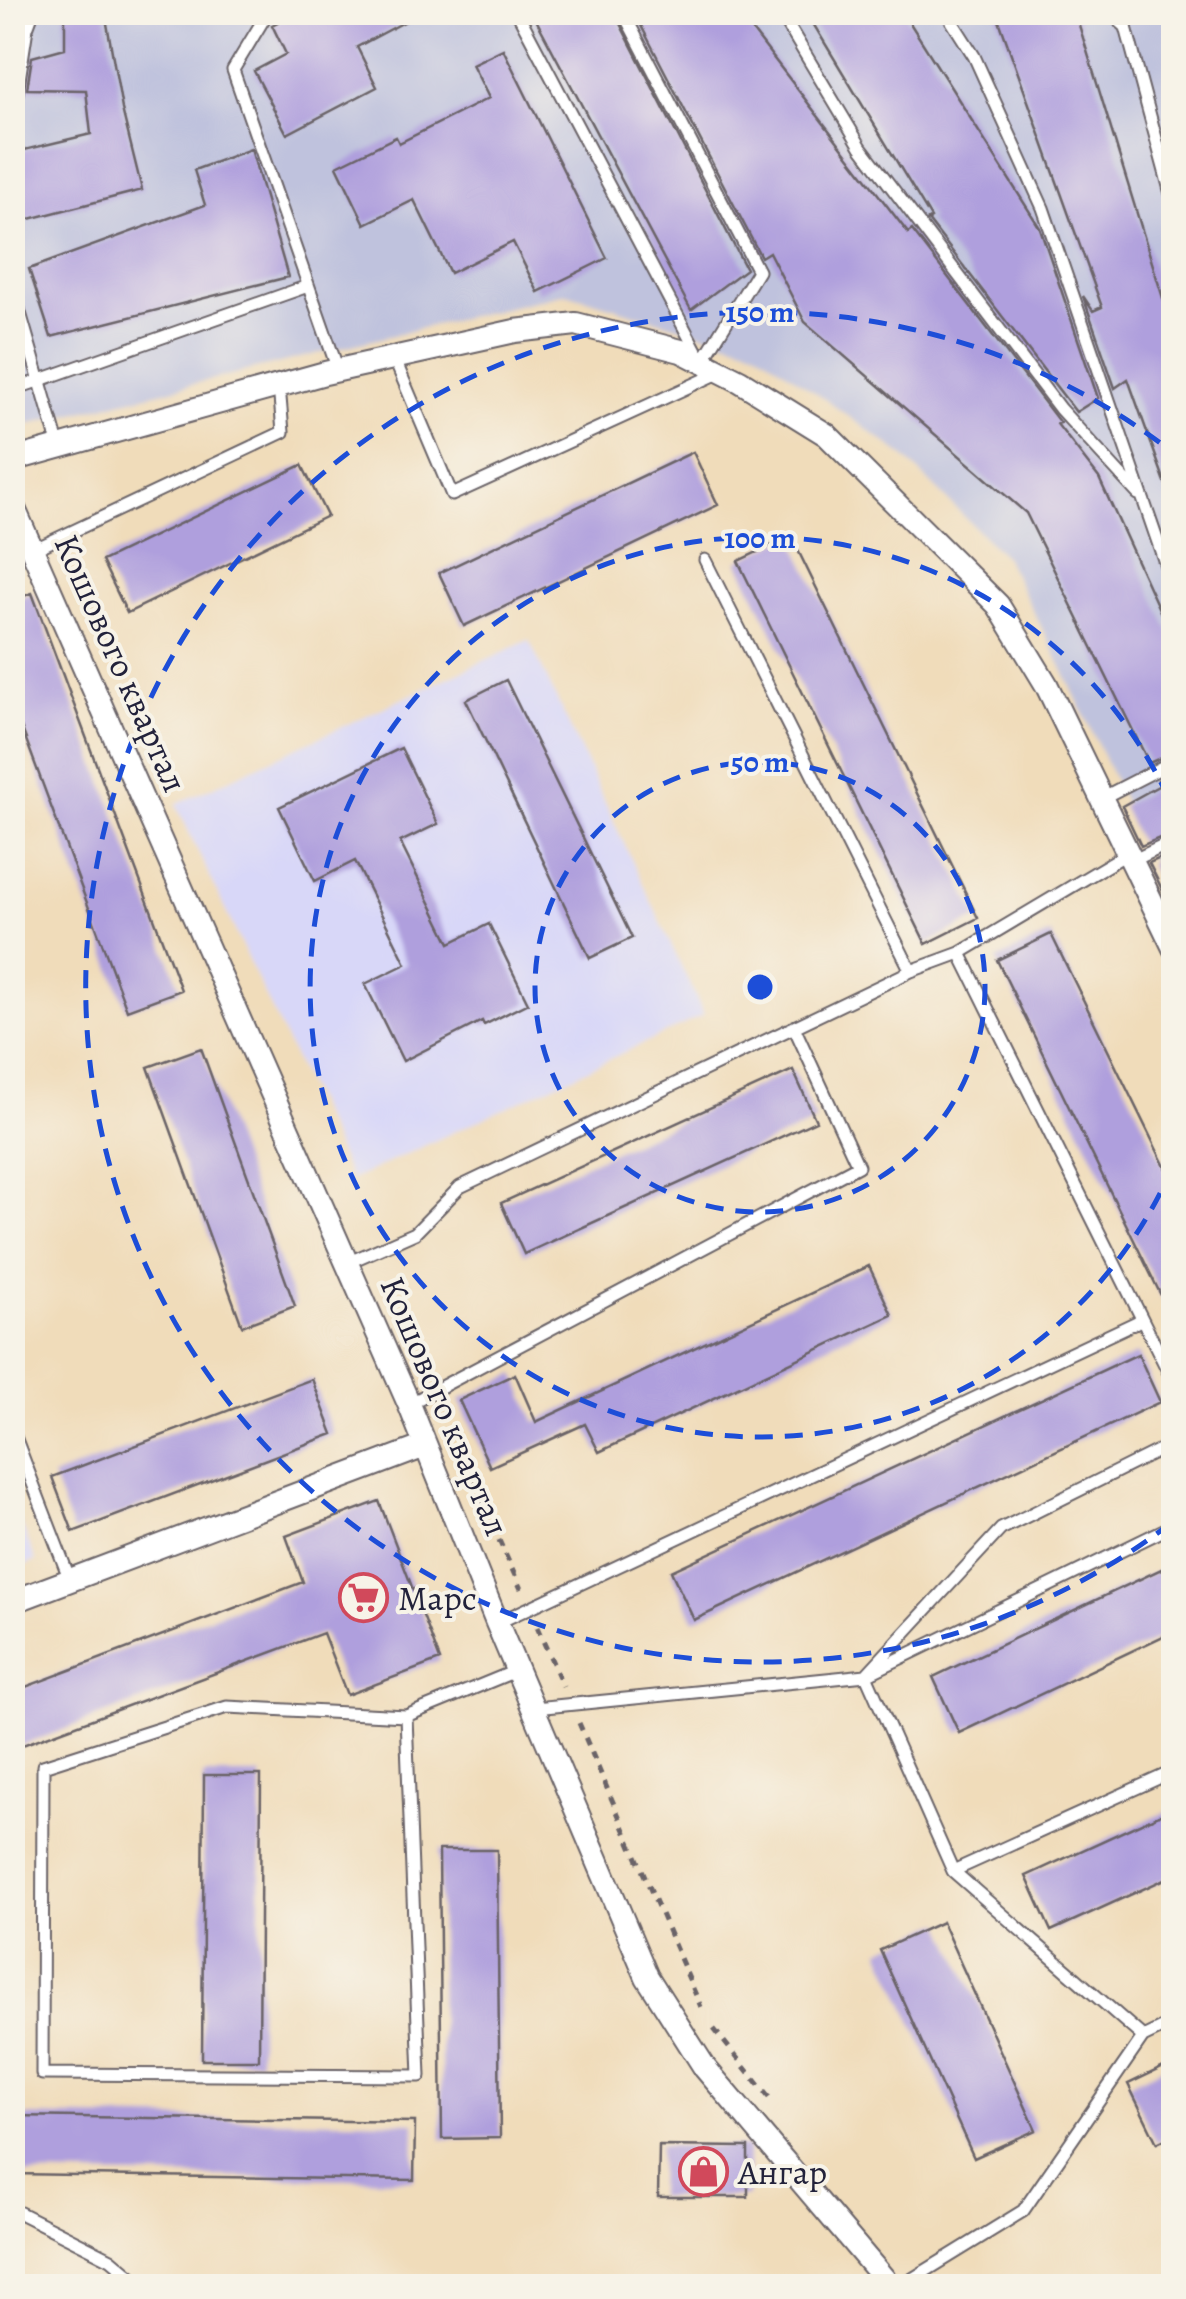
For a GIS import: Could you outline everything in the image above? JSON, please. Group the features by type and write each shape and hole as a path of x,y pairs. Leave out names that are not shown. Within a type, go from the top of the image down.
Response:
{"street":[{"path":"12,460 338,370 515,330 576,324 680,352 827,435 998,605 1046,684 1172,939"},
{"name":"Кошового квартал","path":"12,504 409,1404 647,1977 706,2068 890,2286"},
{"path":"12,1602 425,1446"}],"lane":[{"path":"12,125 33,12"},
{"path":"268,12 233,70 338,370"},
{"path":"517,12 712,367"},
{"path":"394,358 452,495 712,367 758,271 623,12"},
{"path":"780,12 872,162 1060,409 1142,497"},
{"path":"946,12 974,56 1043,208 1174,590"},
{"path":"1109,12 1126,27 1174,205"},
{"path":"1126,27 1131,12"},
{"path":"12,285 59,447"},
{"path":"12,390 308,286"},
{"path":"32,550 283,432 279,386"},
{"path":"705,560 911,971"},
{"path":"1102,798 1174,761"},
{"path":"347,1262 416,1233 460,1187 911,971 960,953 1130,857 1174,841"},
{"path":"960,953 1174,1382"},
{"path":"409,1404 858,1166 794,1027"},
{"path":"497,1623 1141,1320"},
{"path":"12,1428 70,1580"},
{"path":"866,1675 1002,1528 1174,1443"},
{"path":"536,1708 866,1675 1174,1525"},
{"path":"406,1716 420,2076 42,2074 43,1766 227,1707 406,1716 518,1670"},
{"path":"866,1675 953,1870 1143,2037"},
{"path":"953,1870 1174,1771"},
{"path":"901,2286 1023,2211 1143,2037 1174,2022"},
{"path":"12,2209 111,2259 144,2286"}],"shaded area":[{"path":"12,13 1173,13 1173,907 1061,665 1005,557 901,454 755,349 566,293 13,428"},
{"path":"529,640 704,1015 351,1180 176,804"},
{"path":"12,1501 36,1561 13,1570 12,1570"}],"building":[{"path":"65,12 105,12 122,109 142,190 22,221 14,185 20,151 91,134 86,90 27,89 32,57 65,48"},
{"path":"297,12 423,12 357,47 377,87 287,134 254,71 286,54 272,25"},
{"path":"532,12 614,12 746,269 691,310"},
{"path":"634,12 738,12 1060,423 1057,424 1099,478 1174,642 1174,752 1149,763 1026,513 805,322 769,252 761,257"},
{"path":"806,12 903,12 1040,228 1098,398 1076,412 928,220 931,218"},
{"path":"996,12 1075,12 1174,334 1174,495 1170,496 1128,379 1115,388 1083,296 1093,311 1102,307"},
{"path":"503,49 607,258 538,292 513,242 450,273 414,200 365,224 337,166 396,137 399,143 489,98 472,64"},
{"path":"251,149 288,277 51,337 29,269 205,205 194,170"},
{"path":"693,452 718,505 464,626 439,573"},
{"path":"302,465 327,516 127,613 102,561"},
{"path":"791,536 978,918 926,944 738,561"},
{"path":"32,593 181,990 127,1010 12,702 12,600"},
{"path":"506,680 632,938 590,958 466,700"},
{"path":"401,748 438,824 400,842 450,943 489,924 528,1003 484,1025 482,1021 403,1061 365,984 406,964 355,861 315,881 279,807"},
{"path":"1174,772 1174,832 1141,846 1122,806 1160,785 1158,780"},
{"path":"1174,852 1174,913 1149,863"},
{"path":"1051,934 1174,1185 1174,1322 997,960"},
{"path":"201,1048 295,1306 242,1326 148,1067"},
{"path":"793,1070 816,1121 524,1254 501,1203"},
{"path":"869,1266 892,1315 599,1452 585,1424 490,1467 459,1400 515,1374 536,1422"},
{"path":"1138,1354 1160,1402 694,1620 671,1571"},
{"path":"312,1379 333,1434 73,1532 52,1477"},
{"path":"379,1501 440,1660 347,1695 323,1633 12,1749 12,1692 303,1582 286,1536"},
{"path":"1174,1563 1174,1631 959,1733 933,1677"},
{"path":"204,1775 261,1775 259,2060 202,2060"},
{"path":"1174,1808 1174,1875 1051,1931 1026,1876"},
{"path":"439,1850 497,1850 500,2138 442,2139"},
{"path":"942,1922 1036,2130 974,2158 880,1950"},
{"path":"1174,2062 1174,2135 1157,2143 1128,2084"},
{"path":"12,2116 415,2122 414,2180 12,2174"},
{"name":"Ангар","path":"659,2146 748,2147 748,2197 658,2197"}],"place":[{"name":"Марс","path":"363,1598"},
{"name":"Ангар","path":"703,2172"}]}
